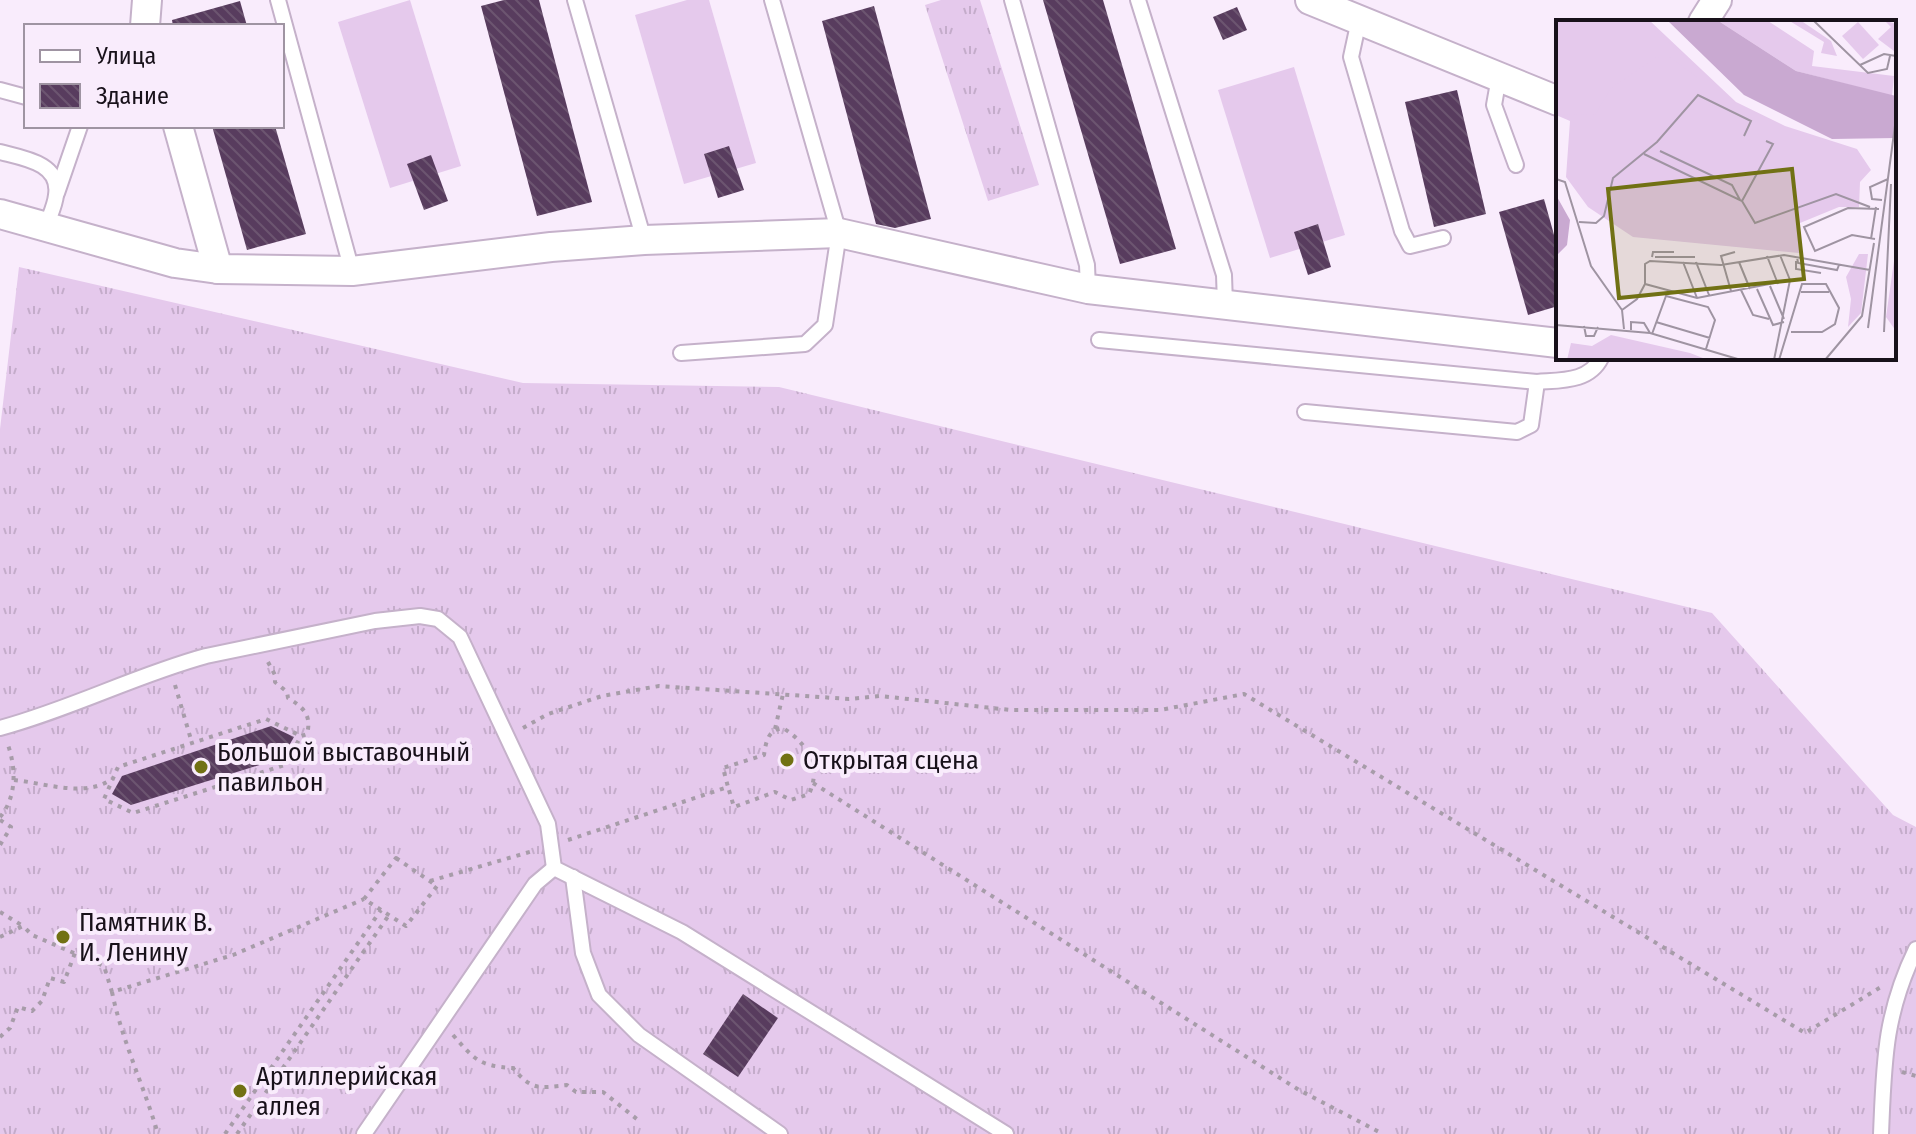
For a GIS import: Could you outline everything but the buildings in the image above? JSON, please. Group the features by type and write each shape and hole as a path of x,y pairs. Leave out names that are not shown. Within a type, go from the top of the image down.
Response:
{"street":[{"path":"145,24 147,0"},
{"path":"1310,0 1556,100"},
{"path":"1704,20 1717,0"},
{"path":"179,128 218,269"},
{"path":"0,214 175,263 218,269 352,271 458,257 644,240 839,233 1088,289 1556,343"}],"lane":[{"path":"278,0 352,271"},
{"path":"575,0 644,240"},
{"path":"681,353 805,344 825,325 839,233 772,0"},
{"path":"1012,0 1087,265 1088,289"},
{"path":"1138,0 1224,275 1225,304"},
{"path":"1359,20 1351,57 1402,231 1410,246 1443,238"},
{"path":"1499,77 1494,105 1516,165"},
{"path":"0,90 24,96"},
{"path":"46,227 79,128"},
{"path":"0,152 41,163 49,172 57,193"},
{"path":"1099,340 1537,382 1575,379 1596,368 1600,360"},
{"path":"1305,412 1517,432 1531,425 1537,382"},
{"path":"1,727 47,715 169,667 206,656 375,621 420,616 438,619 460,637 548,824 554,868"},
{"path":"554,868 682,932 1006,1134"},
{"path":"364,1134 535,884 554,868"},
{"path":"573,877 583,953 599,995 639,1035 780,1134"},
{"path":"1881,1134 1885,1042 1905,973 1916,949"}],"path":[{"path":"262,644 275,682 287,692 288,698 297,702 309,723 307,734 301,736 285,765 133,813 104,799 118,767 266,719 301,736"},
{"path":"169,667 192,743"},
{"path":"507,737 548,714 589,701 659,686 849,699 880,696 1011,710 1160,710 1244,694 1805,1033 1905,973"},
{"path":"775,729 783,728 796,736 810,753 815,774 809,794 791,800 775,792 734,807 723,768 764,755 766,739 775,729 783,694"},
{"path":"0,845 11,827 0,818 10,801 14,780 12,757 1,727"},
{"path":"14,780 80,790 100,788 112,779"},
{"path":"813,783 1299,1090 1383,1134"},
{"path":"430,881 553,846 728,787"},
{"path":"112,992 233,955 364,899 396,858 437,886 406,926 364,899"},
{"path":"225,1134 381,910"},
{"path":"0,912 32,935 104,966 119,1027 147,1095 158,1134"},
{"path":"237,1134 389,915"},
{"path":"0,937 23,926"},
{"path":"0,1037 10,1028 18,1007 32,1011 42,1001 50,978 64,982 75,953"},
{"path":"441,1022 476,1061 489,1066 513,1068 526,1084 544,1088 567,1085 576,1092 603,1092 638,1120"}],"green space":[{"path":"410,0 461,166 390,188 338,22"},
{"path":"687,0 709,0 756,163 684,184 635,15"},
{"path":"941,0 980,0 1039,185 988,201 925,5"},
{"path":"1294,67 1345,235 1270,258 1218,90"},
{"path":"19,267 523,383 779,387 1712,613 1893,815 1916,827 1916,1134 0,1134 0,429"}],"place":[{"name":"Открытая сцена","path":"787,760"},
{"name":"Большой выставочный павильон","path":"201,767"},
{"name":"Памятник В. И. Ленину","path":"63,937"},
{"name":"Артиллерийская аллея","path":"240,1091"}]}
